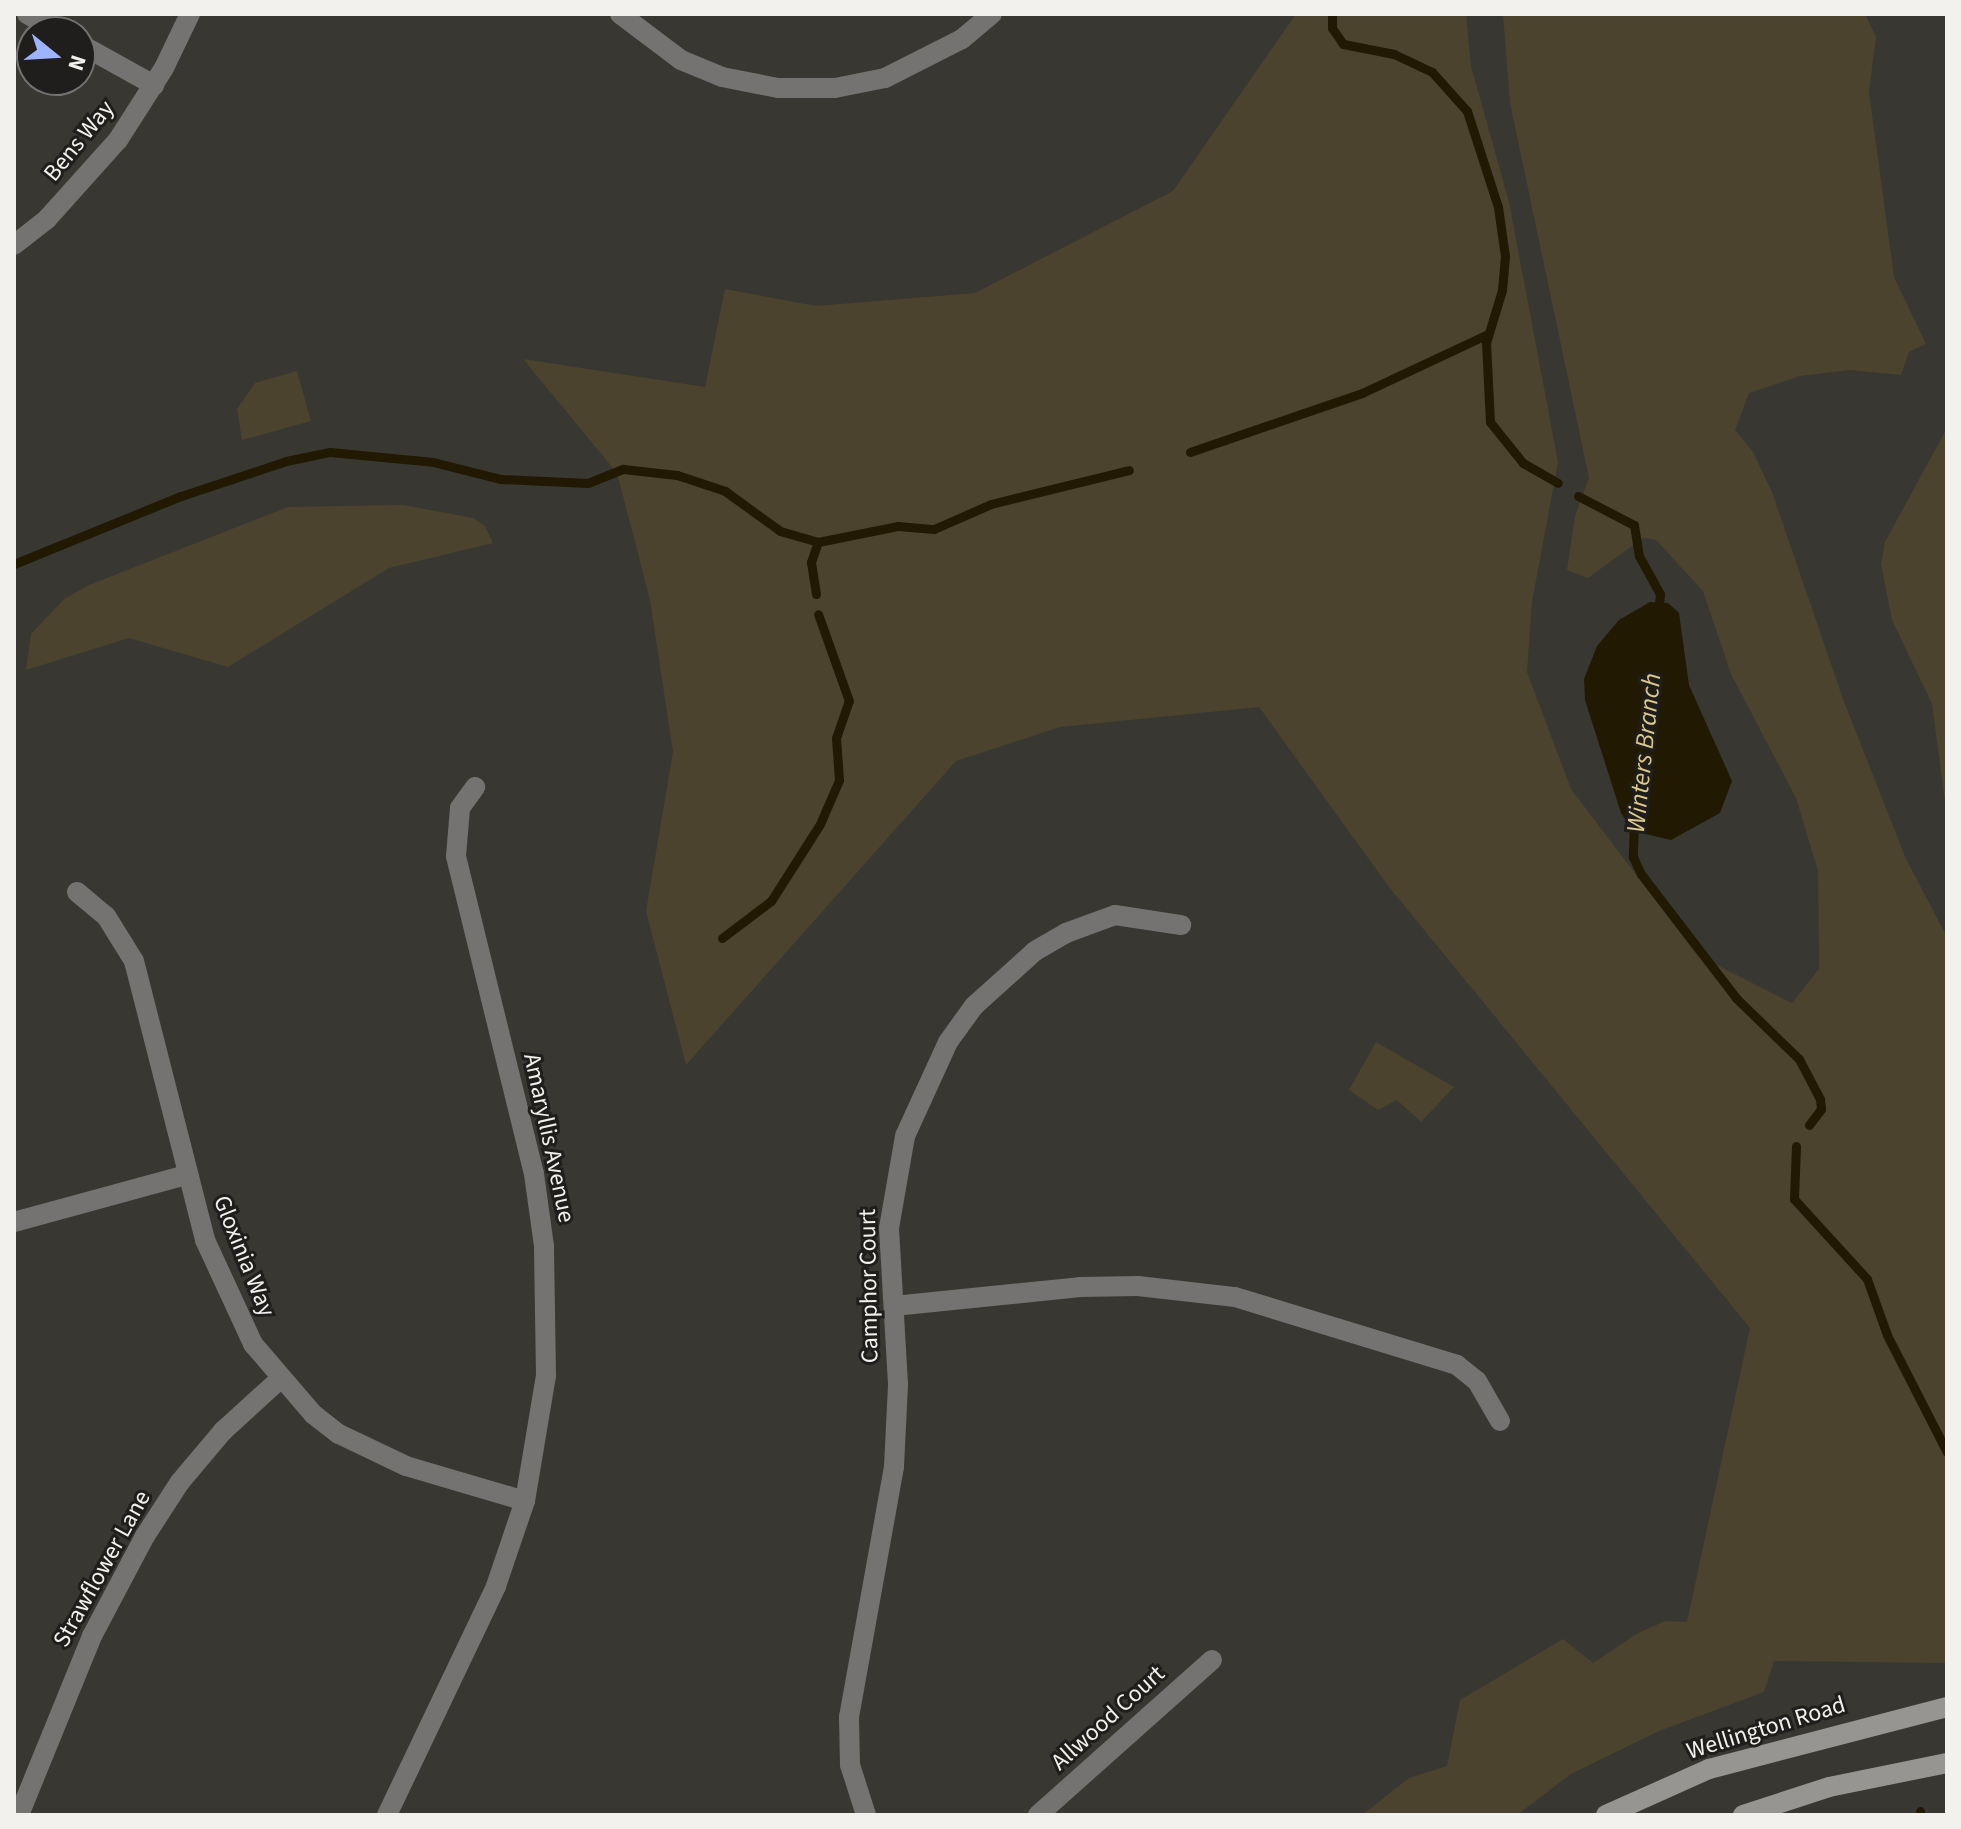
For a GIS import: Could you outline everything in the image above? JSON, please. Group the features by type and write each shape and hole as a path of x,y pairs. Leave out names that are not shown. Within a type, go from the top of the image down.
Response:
{"main road":[{"name":"Wellington Road","path":"1606,1815 1709,1769 1947,1707"},
{"path":"1743,1815 1829,1787 1947,1763"}],"street":[{"name":"Bens Way","path":"14,245 84,180 154,85 190,14"},
{"path":"620,14 681,60 722,77 778,88 835,88 885,78 962,39 992,14"},
{"path":"96,53 154,85"},
{"name":"Amaryllis Avenue","path":"387,1815 496,1586 525,1501 546,1376 544,1246 534,1174 456,856 460,808 475,787"},
{"name":"Gloxinia Way","path":"77,892 106,916 134,961 186,1175 233,1308 280,1379 313,1414 366,1449 452,1482 525,1501"},
{"name":"Camphor Court","path":"866,1815 850,1765 849,1717 894,1467 894,1306 889,1228 905,1136 948,1042 974,1006 1006,974 1066,933 1115,915 1181,925"},
{"path":"14,1222 186,1175"},
{"path":"894,1306 1080,1287 1138,1286 1235,1297 1457,1365 1477,1381 1500,1421"},
{"name":"Strawflower Lane","path":"19,1815 92,1636 145,1536 180,1482 223,1431 280,1379"},
{"name":"Allwood Court","path":"1038,1815 1212,1660"}],"shaded area":[{"path":"1296,14 1466,14 1471,66 1509,202 1558,462 1532,602 1527,672 1571,789 1697,955 1792,1003 1819,969 1818,871 1796,798 1731,674 1703,591 1656,540 1643,538 1588,578 1567,570 1575,516 1589,478 1510,103 1503,14 1865,14 1876,37 1869,92 1894,277 1926,344 1909,352 1901,375 1850,370 1800,376 1749,393 1735,430 1753,452 1772,492 1843,699 1906,859 1947,937 1947,1663 1774,1661 1764,1692 1659,1731 1571,1774 1517,1815 1362,1815 1409,1778 1447,1766 1460,1700 1563,1639 1593,1663 1638,1633 1665,1621 1687,1622 1750,1328 1389,887 1259,707 1060,727 956,761 686,1065 646,911 673,752 650,600 617,473 523,359 705,387 725,289 816,306 975,293 1173,191"},
{"path":"297,371 311,421 242,440 237,409 255,383"},
{"path":"1947,428 1947,817 1932,704 1892,620 1881,564 1885,542"},
{"path":"403,505 473,518 485,526 493,543 389,568 228,667 129,638 26,670 31,634 64,599 89,585 288,507"},
{"path":"1376,1042 1454,1087 1421,1122 1397,1100 1378,1110 1349,1090"}],"water":[{"path":"1650,602 1668,603 1679,613 1689,685 1732,781 1720,813 1671,840 1633,831 1621,813 1585,700 1584,679 1597,646 1619,620"}],"waterway":[{"name":"Winters Branch","path":"1332,14 1332,28 1343,44 1394,54 1432,72 1467,111 1498,207 1505,256 1502,290 1486,343 1490,422 1523,463 1558,483"},
{"path":"1190,452 1362,393 1488,334"},
{"path":"14,564 181,496 286,461 330,452 433,462 500,479 588,483 623,469 677,475 725,491 780,531 818,542 898,526 934,529 991,504 1129,470"},
{"name":"Winters Branch","path":"1578,496 1634,525 1639,556 1660,594 1658,613"},
{"path":"816,594 811,562 818,542"},
{"path":"722,938 771,901 820,824 839,780 836,738 849,701 818,614"},
{"name":"Winters Branch","path":"1634,822 1633,857 1641,874 1736,998 1799,1059 1820,1099 1821,1109 1809,1125"},
{"name":"Winters Branch","path":"1796,1146 1794,1199 1867,1279 1887,1335 1947,1452"},
{"name":"Winters Branch","path":"1920,1811 1921,1815"}]}
